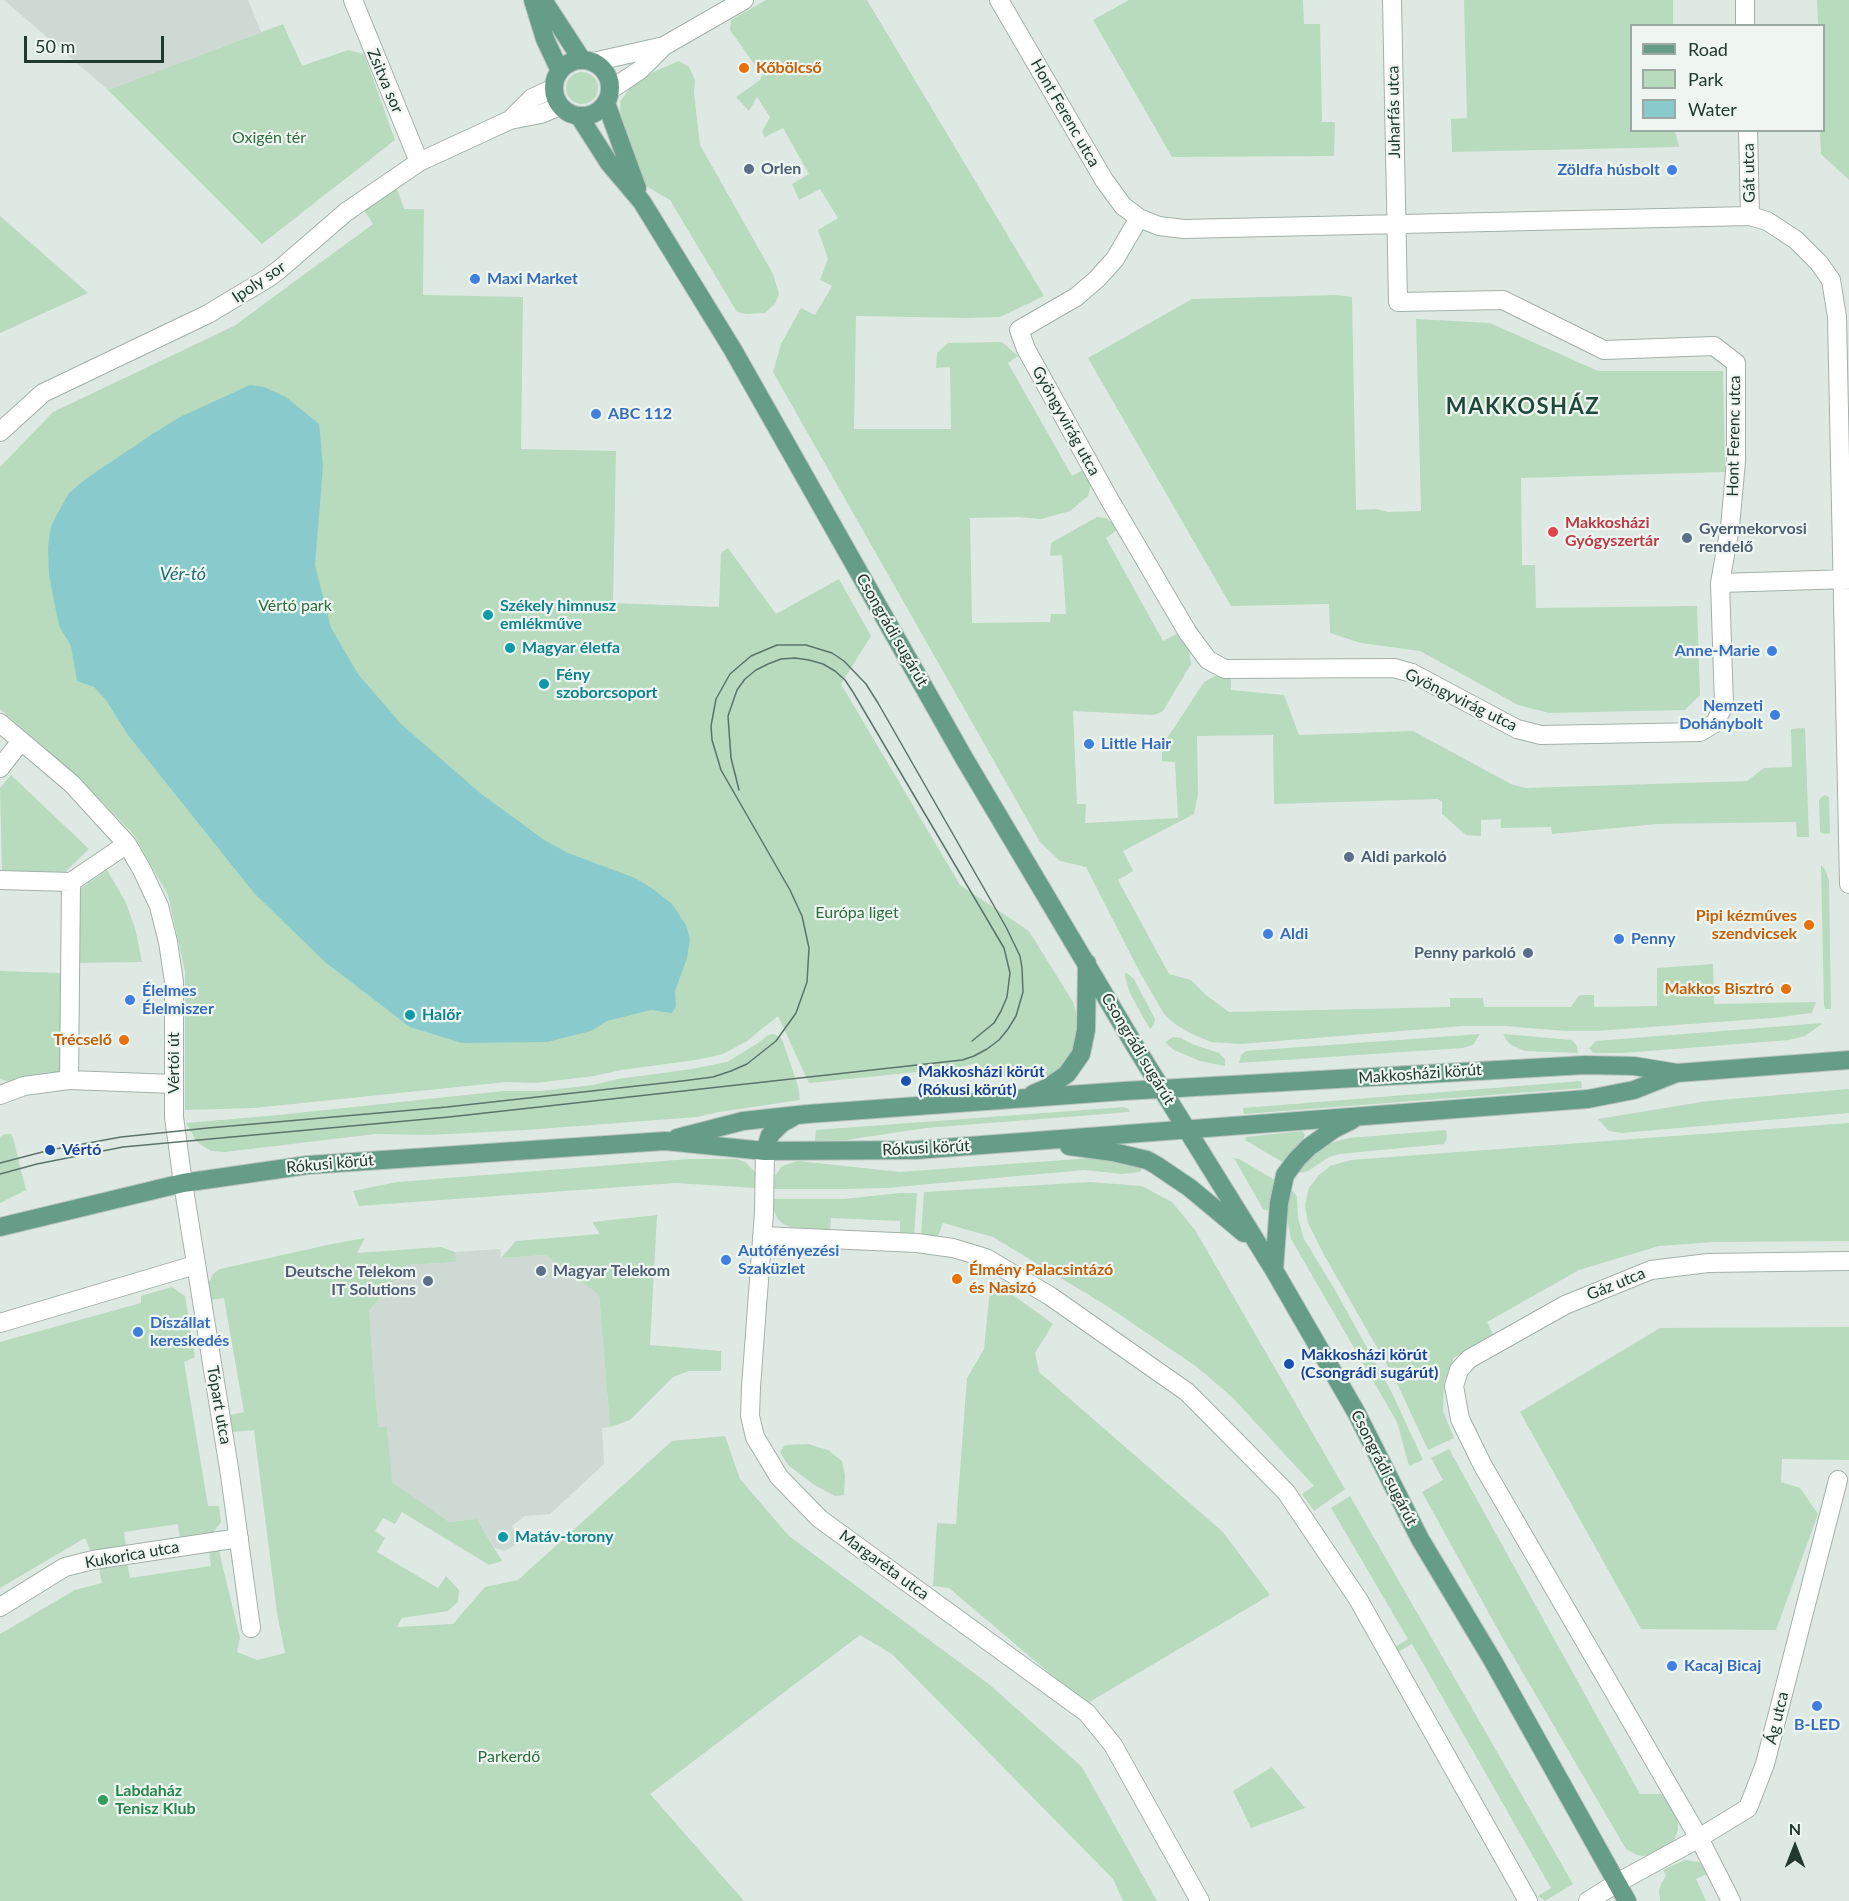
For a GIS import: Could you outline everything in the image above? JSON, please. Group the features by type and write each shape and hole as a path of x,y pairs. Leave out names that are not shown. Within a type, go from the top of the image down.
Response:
{"main road":[{"path":"533,0 557,80 557,100 560,106"},
{"name":"Csongrádi sugárút","path":"543,0 587,61 606,73 608,96 642,202"},
{"path":"557,80 569,63 587,61"},
{"path":"579,116 595,113 608,96"},
{"name":"Csongrádi sugárút","path":"560,106 579,116 609,163 642,202 733,350 964,758 1135,1046 1274,1270 1356,1412 1420,1539 1493,1661 1627,1901"},
{"path":"1017,1099 1057,1083 1067,1074 1081,1054 1086,1030 1087,963"},
{"name":"Makkosházi körút","path":"1162,1089 1585,1065 1634,1066 1677,1073 1849,1060"},
{"name":"Makkosházi körút","path":"1186,1130 1588,1099 1634,1090 1677,1073"},
{"name":"Rókusi körút","path":"665,1141 743,1121 797,1115 1162,1089"},
{"path":"765,1151 771,1135 782,1123 797,1115"},
{"path":"1274,1270 1279,1203 1285,1175 1297,1159 1321,1137 1347,1121 1361,1116"},
{"path":"743,1121 754,1128 762,1139 765,1151"},
{"name":"Rókusi körút","path":"0,1227 183,1183 308,1165 665,1141 765,1151 906,1150 1186,1130"},
{"path":"1034,1141 1113,1152 1147,1160 1190,1188 1257,1243"}],"street":[{"name":"Zsitva sor","path":"353,0 419,162"},
{"path":"608,96 640,70 664,46 744,0"},
{"name":"Hont Ferenc utca","path":"999,0 1104,180 1123,206 1139,218 1159,226 1184,229 1750,216"},
{"name":"Juharfás utca","path":"1392,0 1397,223"},
{"path":"1745,0 1745,24"},
{"path":"587,61 664,46"},
{"name":"Ipoly sor","path":"510,120 532,98 557,80"},
{"name":"Ipoly sor","path":"0,432 43,393 208,314 268,278 346,212 419,162 510,120 542,114 560,106"},
{"name":"Gát utca","path":"1748,132 1750,216"},
{"path":"1750,216 1767,221 1796,240 1819,262 1831,280 1837,317 1846,579 1849,884"},
{"name":"Gyöngyvirág utca","path":"1139,218 1115,259 1097,279 1076,297 1019,330 1026,349 1108,497 1188,633 1208,660 1225,669 1394,668 1412,673 1517,729 1542,735 1700,732 1715,723 1724,705 1720,583"},
{"name":"Hont Ferenc utca","path":"1397,223 1398,302 1503,300 1604,350 1714,346 1736,363 1736,461 1730,527 1720,583"},
{"path":"1720,583 1846,579"},
{"name":"Vértói út","path":"0,723 72,784 127,844 159,906 168,942 174,982 174,1116 183,1183"},
{"path":"0,768 21,741"},
{"path":"0,880 71,882 127,844"},
{"path":"69,1080 71,882"},
{"path":"0,1095 24,1086 69,1080 174,1084"},
{"name":"Margaréta utca","path":"765,1151 762,1236 750,1416 755,1437 779,1477 820,1519 1086,1713 1113,1745 1200,1901"},
{"name":"Tópart utca","path":"183,1183 230,1475 250,1628"},
{"path":"762,1236 917,1243 953,1248 986,1258 1050,1296 1188,1392 1286,1492 1351,1589 1416,1699 1496,1847 1528,1901"},
{"name":"Gáz utca","path":"1700,1838 1483,1466 1460,1419 1454,1386 1459,1370 1469,1359 1565,1305 1651,1270 1708,1263 1849,1261"},
{"path":"0,1323 195,1265"},
{"name":"Ág utca","path":"1588,1901 1748,1809 1765,1764 1838,1479"},
{"name":"Kukorica utca","path":"0,1607 65,1567 93,1560 238,1538"},
{"path":"1700,1838 1731,1901"}],"shaded area":[{"path":"4,0 248,0 261,32 108,90"},
{"path":"500,1249 501,1258 546,1255 599,1295 610,1427 602,1428 604,1464 550,1514 525,1516 512,1526 517,1541 514,1546 505,1551 495,1548 477,1519 449,1522 391,1482 387,1427 378,1428 369,1311 407,1265 455,1262 455,1252"}],"green space":[{"path":"766,0 867,0 1044,296 1000,317 856,316 854,429 951,429 950,367 936,368 937,353 948,343 1002,342 1018,356 1008,363 1072,476 1083,470 1091,484 1088,496 1070,511 1041,519 970,518 972,623 1050,622 1051,614 1066,614 1062,555 1050,556 1051,543 1097,517 1106,518 1117,530 1106,538 1163,641 1178,633 1189,650 1191,664 1163,711 1154,715 1073,711 1077,804 1086,804 1085,823 1178,818 1175,762 1162,761 1162,746 1204,682 1215,676 1231,677 1231,690 1284,695 1299,735 1413,731 1511,784 1526,788 1747,781 1764,768 1792,767 1791,729 1805,728 1809,837 1797,837 1796,822 1658,824 1552,834 1551,827 1501,828 1501,819 1481,820 1481,836 1466,835 1442,814 1442,802 1438,799 1274,804 1273,735 1197,736 1198,794 1194,814 1123,851 1133,871 1118,880 1169,974 1191,980 1207,996 1229,1012 1450,1007 1450,998 1483,998 1484,1007 1571,1007 1579,995 1594,995 1594,1007 1657,1006 1657,968 1713,964 1714,1004 1816,1002 1812,1013 1596,1031 1463,1026 1241,1044 1211,1042 1175,1024 1164,1014 1138,969 1086,867 1060,861 1040,842 773,372 781,344 801,308 815,315 832,286 820,280 828,259 818,230 838,218 820,189 799,200 792,184 809,174 783,128 765,137 762,132 770,117 757,97 749,111 736,97 760,80 762,75 730,30 731,20"},
{"path":"1129,0 1303,0 1304,24 1320,24 1322,122 1335,122 1334,156 1172,157 1093,20"},
{"path":"1464,0 1673,0 1673,24 1630,24 1630,132 1675,132 1679,147 1452,152 1451,119 1467,118"},
{"path":"1817,0 1849,0 1849,180 1821,154 1820,132 1825,132 1825,24 1818,24"},
{"name":"Oxigén tér","path":"283,24 302,66 348,50 364,54 395,140 262,244 108,90"},
{"path":"679,61 689,67 695,80 694,93 700,145 773,274 779,294 775,304 765,313 737,312 670,200 646,186 621,122 620,102 631,86 651,73"},
{"path":"582,72 593,77 598,88 593,99 582,104 571,99 566,88 571,77"},
{"name":"Vértó park","path":"397,189 404,209 424,209 423,295 523,297 521,449 616,451 613,603 719,607 721,553 728,548 776,614 839,579 871,636 841,684 960,885 1029,931 1073,1002 1078,1020 1078,1038 1067,1061 1057,1071 1046,1078 993,1076 977,1063 956,1068 809,1083 778,1016 747,1041 723,1054 696,1060 536,1083 506,1082 254,1108 185,1110 185,971 168,895 134,835 76,775 0,709 0,467 53,412 234,326 373,224 364,210"},
{"path":"0,216 88,293 0,333"},
{"path":"1337,295 1352,297 1356,510 1421,511 1416,319 1490,323 1598,371 1723,371 1725,472 1521,478 1522,565 1535,565 1536,608 1697,606 1700,695 1685,710 1549,713 1518,705 1420,651 1361,643 1330,633 1329,604 1231,606 1088,358 1192,299"},
{"path":"11,775 89,849 65,872 2,872 0,788"},
{"path":"1824,795 1829,797 1830,833 1824,834 1820,832 1819,800"},
{"path":"1821,865 1829,881 1831,1009 1825,1009 1824,1005"},
{"path":"107,870 125,901 135,928 142,962 76,963 77,891"},
{"path":"0,971 61,973 61,1072 10,1082 0,1079"},
{"path":"1127,973 1134,979 1155,1019 1150,1029 1130,993 1125,977"},
{"path":"1823,1023 1805,1036 1789,1040 1623,1053 1593,1053 1589,1048 1596,1041"},
{"path":"774,1034 782,1039 798,1086 800,1100 697,1117 526,1130 430,1135 375,1134 225,1152 211,1151 197,1142 186,1123 503,1091 540,1091 593,1085 727,1062 768,1035"},
{"path":"1480,1034 1473,1045 1463,1048 1239,1063 1241,1055 1246,1051"},
{"path":"1503,1034 1572,1040 1577,1046 1578,1053 1525,1051 1511,1045"},
{"path":"1173,1037 1219,1053 1225,1059 1225,1066 1200,1061 1174,1050 1165,1042"},
{"path":"1581,1081 1582,1088 1244,1114 1243,1108"},
{"path":"1849,1089 1849,1113 1622,1133 1609,1131 1598,1119 1707,1101"},
{"path":"1124,1107 1130,1112 926,1128 846,1140 815,1141 816,1130"},
{"path":"1849,1123 1849,1241 1713,1242 1659,1246 1579,1270 1487,1322 1493,1334 1454,1358 1444,1383 1443,1411 1454,1438 1428,1450 1395,1379 1308,1223 1305,1205 1309,1188 1330,1166 1351,1160"},
{"path":"1446,1130 1447,1138 1444,1144 1339,1154 1329,1157 1308,1171 1301,1173 1297,1170 1310,1156 1337,1141"},
{"path":"1302,1131 1305,1134 1303,1140 1284,1163 1245,1140 1246,1137"},
{"path":"11,1134 13,1138 26,1190 0,1203 0,1137"},
{"path":"1105,1157 1143,1166 1140,1172 1122,1174 1084,1170 886,1188 774,1189 775,1176 782,1166 798,1161 900,1172"},
{"path":"1234,1158 1275,1180 1267,1211 1263,1209"},
{"path":"689,1159 737,1159 745,1162 755,1172 756,1188 675,1183 359,1206 353,1191 397,1182"},
{"path":"1090,1182 1142,1186 1172,1202 1195,1230 1345,1489 1314,1511 1302,1494 1314,1486 1232,1397 1197,1367 1107,1306 993,1237 943,1223 938,1236 921,1236 924,1192"},
{"path":"1287,1189 1294,1192 1297,1197 1298,1218 1304,1239 1391,1391 1423,1460 1409,1466 1397,1422 1291,1239 1285,1208"},
{"path":"917,1193 914,1236 900,1234 900,1221 831,1218 830,1231 791,1227 783,1224 777,1218 774,1210 774,1199 844,1199"},
{"path":"657,1215 650,1345 721,1351 721,1371 689,1371 673,1377 630,1420 610,1427 599,1295 546,1255 501,1258 516,1241 600,1234 592,1222"},
{"name":"Parkerdő","path":"365,1238 357,1253 441,1247 455,1252 456,1262 407,1265 369,1311 378,1427 387,1427 392,1482 449,1522 477,1519 502,1561 489,1565 402,1512 395,1524 383,1518 375,1531 385,1538 377,1552 438,1588 446,1576 459,1590 458,1602 448,1611 402,1618 397,1627 453,1624 485,1587 518,1580 672,1441 725,1436 740,1479 789,1536 990,1685 1082,1767 1157,1901 1123,1901 1113,1879 892,1654 860,1635 650,1794 744,1901 0,1901 0,1634 75,1590 102,1583 99,1569 127,1563 130,1578 211,1566 209,1551 219,1551 240,1638 237,1652 257,1660 285,1653 277,1613 254,1430 233,1432 230,1415 244,1412 224,1298 210,1300 208,1285 213,1274 220,1269"},
{"path":"991,1279 1053,1324 1035,1353 1039,1372 1223,1532 1270,1595 1086,1704 949,1588 933,1586 937,1523 956,1524 967,1378 984,1349"},
{"path":"172,1287 185,1296 195,1357 184,1362 208,1506 219,1506 221,1522 213,1533 180,1538 178,1524 124,1532 126,1546 91,1552 85,1538 0,1588 0,1342 141,1303 141,1296"},
{"path":"1849,1327 1849,1460 1782,1459 1781,1482 1800,1488 1818,1514 1776,1630 1641,1629 1520,1412 1660,1328"},
{"path":"808,1444 828,1450 842,1461 845,1475 844,1495 835,1496 813,1484 788,1465 780,1452 785,1445"},
{"path":"1449,1449 1640,1794 1662,1794 1678,1819 1678,1830 1673,1843 1655,1853 1644,1856 1626,1849 1502,1637 1422,1492 1443,1480 1431,1458"},
{"path":"1350,1496 1573,1884 1545,1901 1538,1896 1551,1888 1412,1644 1398,1652 1395,1647 1408,1639 1331,1508"},
{"path":"1272,1767 1305,1808 1251,1828 1233,1791"},
{"path":"1685,1860 1699,1862 1704,1866 1707,1874 1696,1879 1706,1901 1660,1901 1659,1890 1666,1876 1663,1870"}],"water":[{"name":"Vér-tó","path":"250,385 264,387 286,397 319,424 323,466 315,565 331,628 358,674 401,724 480,793 544,840 568,853 635,878 672,904 686,925 690,939 687,958 675,991 676,1006 672,1013 651,1010 607,1021 591,1031 547,1042 462,1043 410,1027 325,962 254,893 128,735 106,700 94,687 77,681 71,646 59,626 49,575 50,530 66,498 87,478 180,417"}],"tram line":[{"path":"0,1163 50,1150 121,1137 447,1107 682,1081 713,1077 747,1064 776,1041 796,1013 807,982 809,948 802,916 790,890 721,770 712,740 711,726 716,699 730,674 751,656 777,645 806,645 832,653 844,661 866,684 1006,927 1020,956 1023,992 1016,1016 999,1040 987,1049 962,1060 449,1117 123,1147 37,1164 0,1174"},
{"path":"739,790 731,758 728,716 737,690 745,679 756,670 781,659 809,660 835,671 853,692 1004,948 1010,973 1007,997 994,1023 972,1041"}],"place":[{"name":"Kőbölcső","path":"744,68"},
{"name":"Orlen","path":"749,169"},
{"name":"Zöldfa húsbolt","path":"1672,170"},
{"name":"Maxi Market","path":"475,279"},
{"name":"ABC 112","path":"596,414"},
{"name":"Makkosházi Gyógyszertár","path":"1553,532"},
{"name":"Gyermekorvosi rendelő","path":"1687,538"},
{"name":"Székely himnusz emlékműve","path":"488,615"},
{"name":"Magyar életfa","path":"510,648"},
{"name":"Anne-Marie","path":"1772,651"},
{"name":"Fény szoborcsoport","path":"544,684"},
{"name":"Nemzeti Dohánybolt","path":"1775,715"},
{"name":"Little Hair","path":"1089,744"},
{"name":"Aldi parkoló","path":"1349,857"},
{"name":"Pipi kézműves szendvicsek","path":"1809,925"},
{"name":"Aldi","path":"1268,934"},
{"name":"Penny","path":"1619,939"},
{"name":"Penny parkoló","path":"1528,953"},
{"name":"Makkos Bisztró","path":"1786,989"},
{"name":"Élelmes Élelmiszer","path":"130,1000"},
{"name":"Halőr","path":"410,1015"},
{"name":"Trécselő","path":"124,1040"},
{"name":"Makkosházi körút (Rókusi körút)","path":"906,1081"},
{"name":"Vértó","path":"50,1150"},
{"name":"Autófényezési Szaküzlet","path":"726,1260"},
{"name":"Magyar Telekom","path":"541,1271"},
{"name":"Élmény Palacsintázó és Nasizó","path":"957,1279"},
{"name":"Deutsche Telekom IT Solutions","path":"428,1281"},
{"name":"Díszállat kereskedés","path":"138,1332"},
{"name":"Makkosházi körút (Csongrádi sugárút)","path":"1289,1364"},
{"name":"Matáv-torony","path":"503,1537"},
{"name":"Kacaj Bicaj","path":"1672,1666"},
{"name":"B-LED","path":"1817,1706"},
{"name":"Labdaház Tenisz Klub","path":"103,1800"}],"district":[{"name":"MAKKOSHÁZ","path":"1523,407"}],"park label":[{"name":"Európa liget","path":"857,913"}]}
